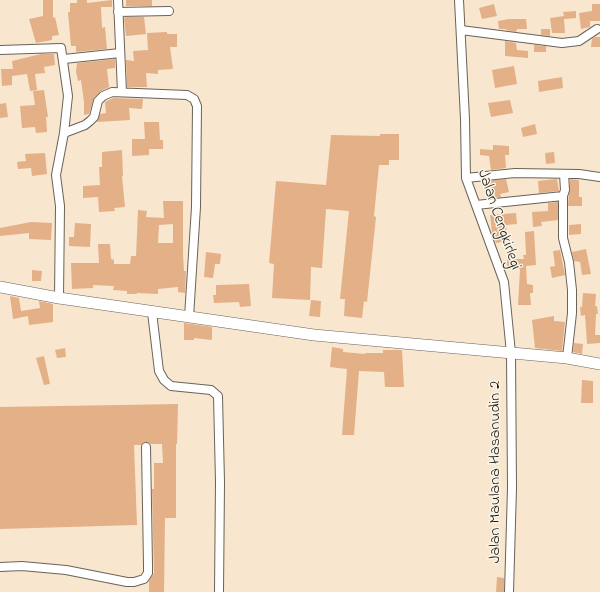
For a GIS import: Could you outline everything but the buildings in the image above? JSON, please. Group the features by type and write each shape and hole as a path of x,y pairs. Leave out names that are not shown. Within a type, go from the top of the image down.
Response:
{"street":[{"path":"118,0 122,92"},
{"name":"Jalan Cengkirlegi","path":"459,0 466,178 504,282 511,353"},
{"path":"118,12 169,11"},
{"path":"461,30 562,43 578,40 597,29"},
{"path":"0,50 61,48 64,59 68,96 64,133 56,175 60,206 59,298"},
{"path":"64,59 120,53"},
{"path":"64,133 85,125 94,117 98,100 112,92 187,95 194,99 197,106 196,207 189,317"},
{"path":"466,178 514,173 564,174 600,177"},
{"path":"564,174 565,190 563,196 563,238 569,262 572,290 572,313 567,358"},
{"path":"476,205 563,196"},
{"path":"0,287 59,298 314,335 567,358 600,364"},
{"path":"152,312 159,371 164,380 171,386 211,390 218,396 220,482 219,592"},
{"name":"Jalan Maulana Hasanudin 2","path":"509,592 512,488 511,353"},
{"path":"0,567 22,566 66,570 127,582 134,582 144,578 148,573 146,447"}]}
